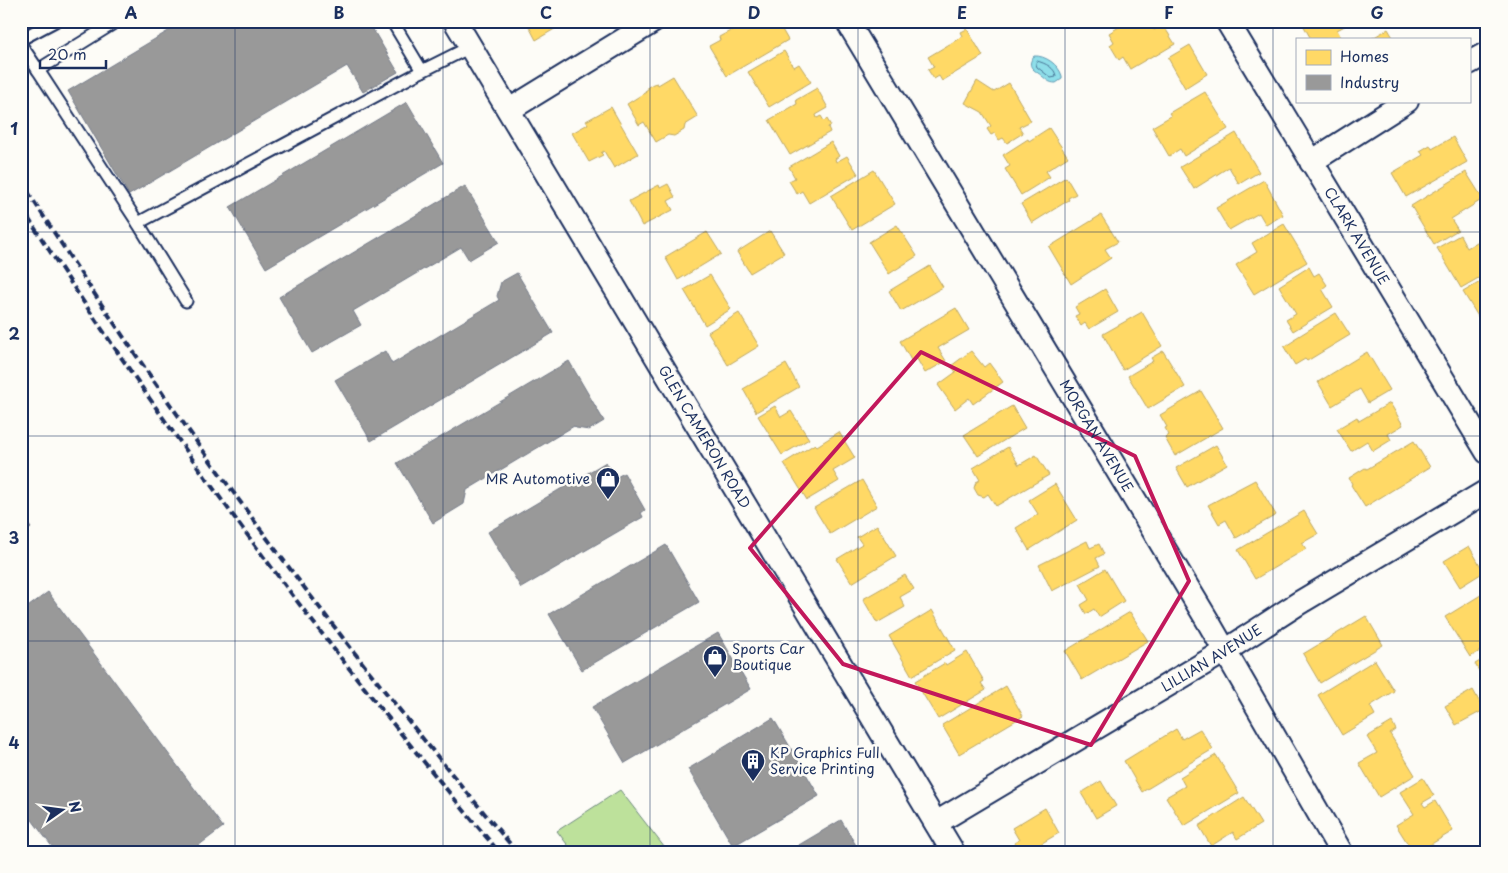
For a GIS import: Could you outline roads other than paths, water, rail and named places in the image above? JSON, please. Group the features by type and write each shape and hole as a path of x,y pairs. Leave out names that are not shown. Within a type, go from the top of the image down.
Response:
{"street":[{"name":"GLEN CAMERON ROAD","path":"455,21 953,852"},
{"path":"509,110 654,21"},
{"name":"MORGAN AVENUE","path":"846,21 1225,651 1341,852"},
{"name":"CLARK AVENUE","path":"1227,21 1487,452"},
{"path":"1470,62 1487,53"},
{"path":"1311,162 1405,102"},
{"name":"LILLIAN AVENUE","path":"936,823 1225,651 1300,603 1487,491"}],"lane":[{"path":"21,40 55,21"},
{"path":"38,70 117,21"},
{"path":"392,21 422,71"},
{"path":"21,45 138,222 186,301"},
{"path":"138,222 470,47"}],"water":[{"path":"1034,56 1043,57 1051,62 1058,68 1062,79 1056,83 1052,82 1034,70 1030,63"}],"railway":[{"path":"21,181 136,355 257,525 385,691 517,852"},
{"path":"21,207 153,403 270,566 383,711 499,852"}],"place":[{"name":"MR Automotive","path":"608,500"},
{"name":"Sports Car Boutique","path":"715,678"},
{"name":"KP Graphics Full Service Printing","path":"753,782"}]}
